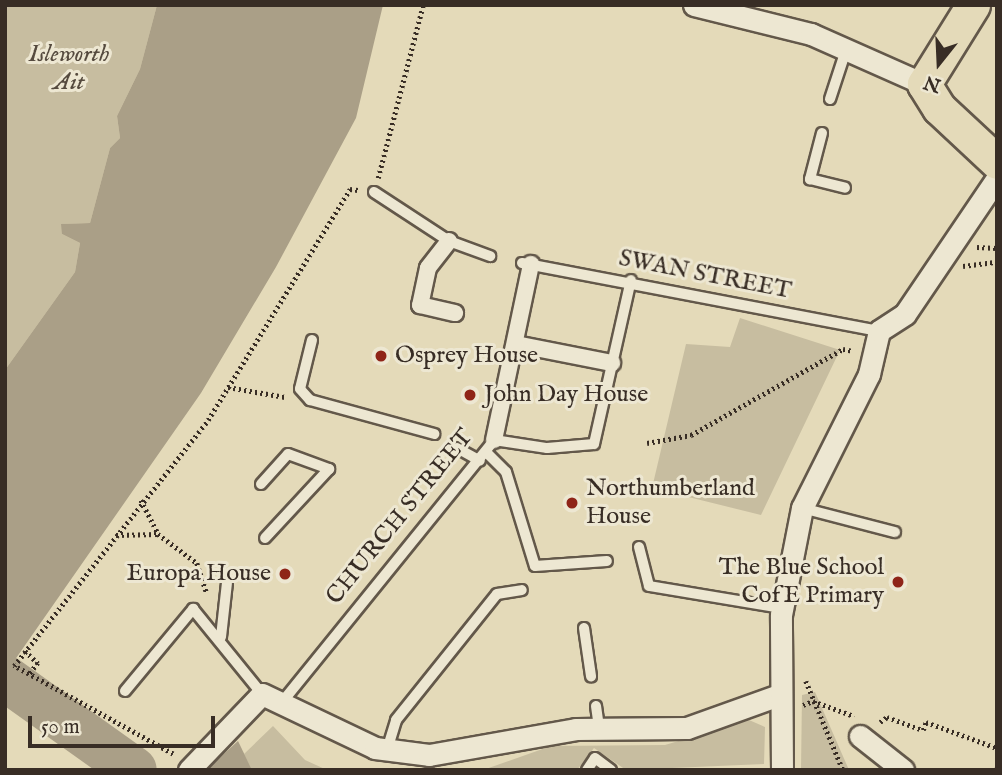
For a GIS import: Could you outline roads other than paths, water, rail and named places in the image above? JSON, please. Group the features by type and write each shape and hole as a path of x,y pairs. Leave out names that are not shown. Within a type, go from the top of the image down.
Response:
{"main road":[{"path":"972,5 924,84 939,108 997,162"}],"street":[{"path":"700,6 811,34 924,84"},
{"path":"782,770 781,608 802,508 869,374 878,331 900,321 948,254 997,178"},
{"path":"449,241 428,268 420,304 455,313"},
{"path":"487,451 515,344 526,264"},
{"path":"515,344 612,363"},
{"path":"190,761 262,694 283,701 324,726 387,750 429,755 599,727 687,728 781,703"},
{"path":"862,728 903,770"}],"lane":[{"path":"830,99 846,50"},
{"path":"822,133 810,179 845,188"},
{"path":"374,192 449,241 490,256"},
{"name":"SWAN STREET","path":"526,264 631,280 878,331"},
{"name":"CHURCH STREET","path":"283,701 487,451 594,444 631,280"},
{"path":"312,340 300,389 310,400 434,434"},
{"path":"457,448 487,451 506,472 534,566 607,561"},
{"path":"261,484 288,454 329,468 265,538"},
{"path":"802,508 895,532"},
{"path":"639,547 649,586 781,608"},
{"path":"221,637 227,583"},
{"path":"387,750 396,720 497,594 522,590"},
{"path":"125,691 193,609 221,637 262,694"},
{"path":"584,628 591,676"},
{"path":"596,706 599,727"},
{"path":"587,770 595,758 611,770"}],"waterway":[{"path":"5,678 134,770"}],"place":[{"name":"Osprey House","path":"381,356"},
{"name":"John Day House","path":"470,395"},
{"name":"Northumberland House","path":"572,503"},
{"name":"Europa House","path":"285,574"},
{"name":"The Blue School CofE Primary","path":"898,582"}],"park label":[{"name":"Isleworth Ait","path":"69,69"}]}
